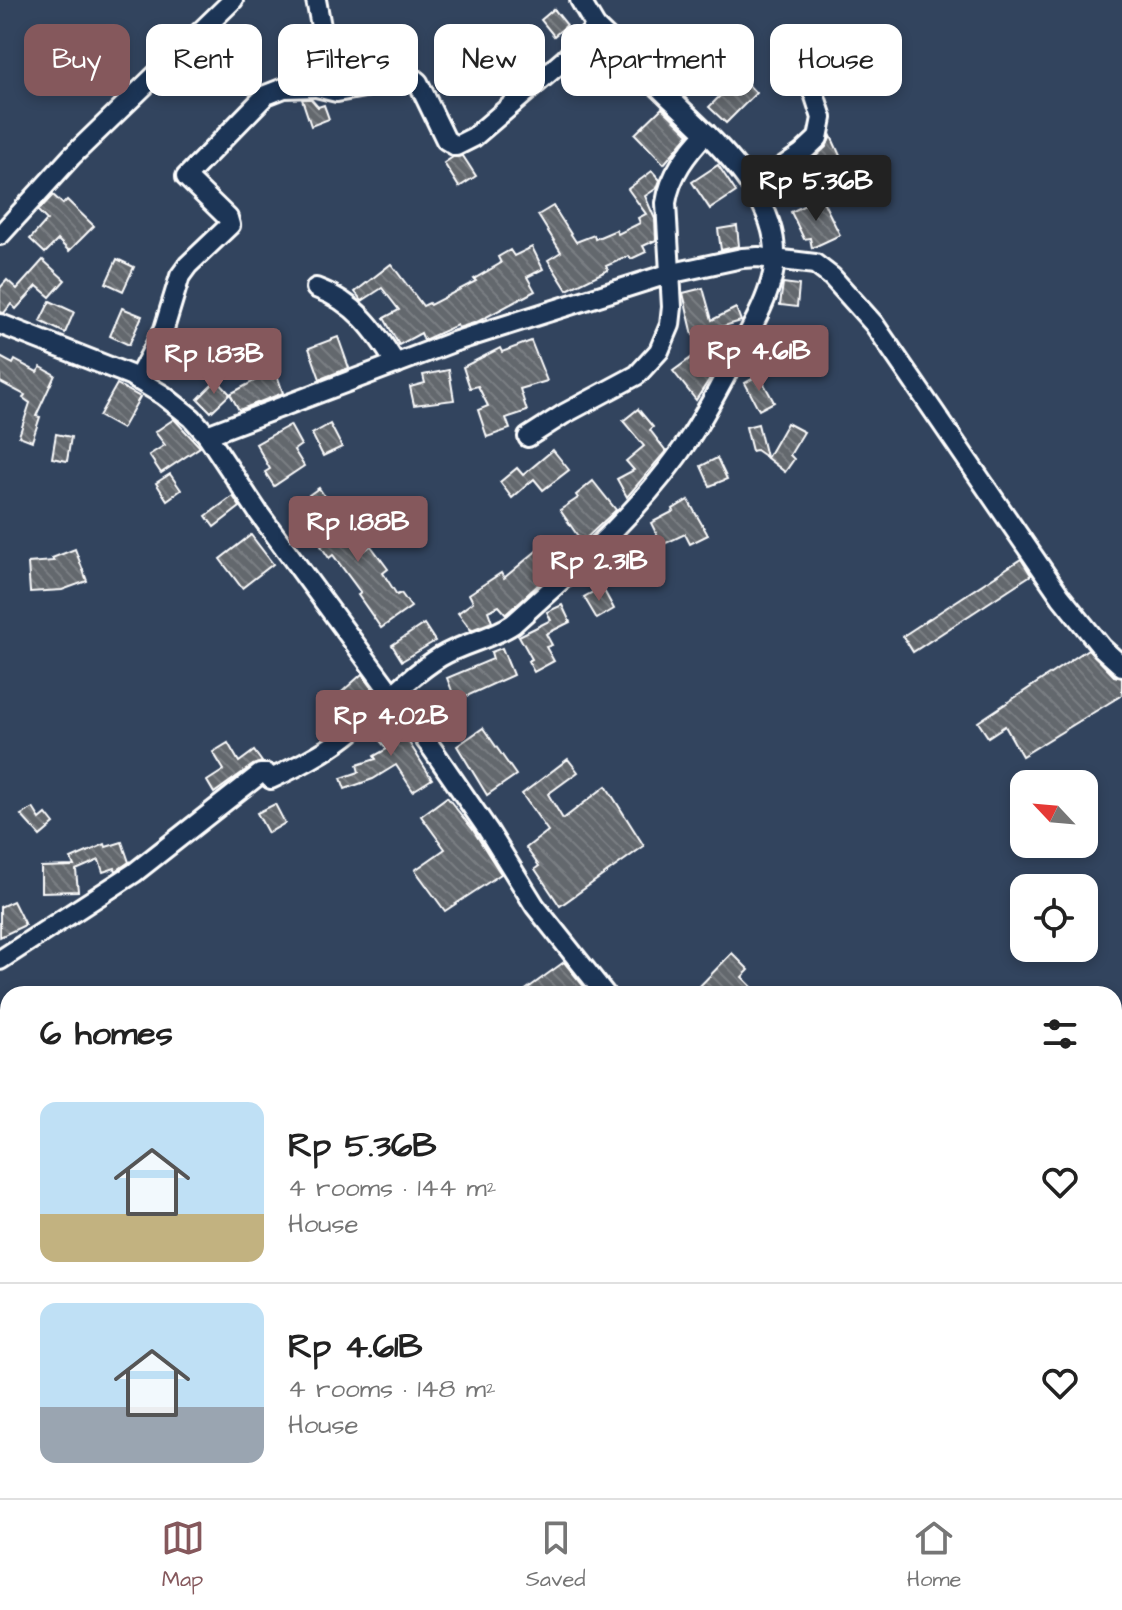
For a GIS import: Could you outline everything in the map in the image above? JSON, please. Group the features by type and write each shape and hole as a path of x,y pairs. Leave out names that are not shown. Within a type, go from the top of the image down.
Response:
{"street":[{"path":"0,235 72,156 233,0"},
{"path":"316,0 320,24"},
{"path":"580,0 594,24"},
{"path":"418,82 446,140 456,146 467,142 561,62"},
{"path":"137,380 164,329 180,276 230,225 228,218 186,177 266,95 278,90"},
{"path":"0,960 134,873 260,774 267,774 271,779 346,736 391,694 441,656 501,632 513,624 592,552 652,486 691,437 757,319 775,259 768,225 753,187 706,133 668,96"},
{"path":"753,187 801,154 818,138 822,118 815,96"},
{"path":"528,437 637,375 659,351 670,325 672,307 668,274 668,188 671,179 706,133"},
{"path":"207,435 453,342 668,274 742,258 815,264 874,324 1061,597 1102,648 1122,666"},
{"path":"316,288 331,293 365,318 396,364"},
{"path":"0,324 110,366 137,380 178,405 207,435 258,512 488,830 535,906 599,986"}],"building":[{"path":"554,9 566,24 561,24 561,30 554,36 541,20"},
{"path":"720,96 753,96 726,123 709,107"},
{"path":"302,99 311,99 318,107 324,105 329,119 311,126"},
{"path":"662,108 689,134 664,164 635,134"},
{"path":"831,136 847,171 820,186 810,168 776,186 809,163 826,147"},
{"path":"463,156 476,176 459,187 444,163 453,157"},
{"path":"718,165 736,192 710,209 692,182"},
{"path":"652,171 660,180 657,188 645,196 655,219 656,240 643,246 646,252 606,266 608,270 567,290 548,260 561,252 538,215 553,206 576,242 594,235 595,239 616,230 618,234 640,223 638,218 646,214 628,189"},
{"path":"53,195 63,204 67,200 94,226 69,251 58,240 45,253 30,239 47,220 38,211"},
{"path":"821,197 840,235 812,248 810,238 804,239 791,212"},
{"path":"737,226 739,246 721,250 718,229"},
{"path":"532,247 543,269 527,277 535,291 477,322 458,328 457,325 424,340 421,333 399,345 384,318 399,310 382,288 362,301 355,292 391,264 423,306 430,305 476,281 474,279 501,263 498,257 510,250 514,256"},
{"path":"117,259 134,267 123,291 106,283"},
{"path":"43,260 65,280 50,297 37,286 16,309 11,304 4,313 0,312 0,288 7,280 17,289"},
{"path":"783,283 799,285 797,307 780,305"},
{"path":"703,288 712,320 736,308 741,321 693,335 683,293"},
{"path":"50,301 74,312 65,333 40,321"},
{"path":"122,308 142,316 129,345 110,336"},
{"path":"731,329 734,334 721,359 709,365 714,372 696,400 673,371"},
{"path":"338,337 349,368 320,379 309,348"},
{"path":"180,340 197,349 185,371 169,362"},
{"path":"531,341 547,381 520,389 527,411 506,418 510,429 487,437 478,410 488,406 478,386 470,388 463,367 500,348 502,352"},
{"path":"270,354 283,393 239,410 230,394 256,380 249,361"},
{"path":"0,357 13,364 15,360 37,372 41,367 55,375 36,416 40,417 32,441 19,436 30,403 23,398 25,395 0,382"},
{"path":"449,370 454,400 414,405 410,387 425,383 423,375"},
{"path":"759,375 774,402 759,410 745,383"},
{"path":"217,380 230,394 211,412 198,399"},
{"path":"117,384 140,397 122,429 99,416"},
{"path":"638,409 653,427 650,430 666,451 627,497 617,479 634,470 626,461 644,446 623,421"},
{"path":"174,419 200,447 161,473 149,455 165,445 155,432"},
{"path":"787,423 804,432 790,455 794,459 785,472 767,458"},
{"path":"330,424 342,447 323,456 312,434"},
{"path":"758,424 766,457 756,450 752,451 746,427"},
{"path":"290,425 301,445 294,450 304,466 274,486 265,472 270,469 256,444"},
{"path":"56,434 71,437 67,461 52,458"},
{"path":"553,450 569,470 543,490 534,479 512,498 500,482 517,468 523,475"},
{"path":"717,458 727,479 710,486 701,466"},
{"path":"170,474 181,490 167,500 156,483"},
{"path":"593,481 616,510 582,542 560,510 578,498 576,495"},
{"path":"319,488 365,550 371,546 388,569 383,573 397,595 401,593 411,607 381,628 358,595 361,593 333,555 329,558 321,546 324,544 315,531 322,526 313,513 318,510 309,495"},
{"path":"233,496 240,507 214,527 206,516"},
{"path":"688,500 708,535 690,544 685,534 662,545 651,523"},
{"path":"251,535 273,564 242,588 220,559"},
{"path":"546,543 561,564 506,614 499,606 488,611 492,622 471,630 458,613 473,602 469,594 501,573 504,578"},
{"path":"75,549 87,581 62,590 30,592 28,563 54,561 52,558"},
{"path":"1021,559 1031,575 913,652 903,636"},
{"path":"602,587 614,609 597,619 584,597"},
{"path":"562,605 570,622 546,634 552,645 546,647 554,661 534,672 528,661 532,659 519,636 551,620 547,612"},
{"path":"424,624 435,641 402,661 392,645"},
{"path":"502,648 513,675 456,701 447,678 493,659 491,652"},
{"path":"1088,649 1114,676 1122,678 1122,695 1022,756 1005,726 988,737 978,722"},
{"path":"362,674 376,693 352,716 336,697"},
{"path":"389,714 432,779 413,791 396,765 373,779 345,789 341,778 359,772 357,765 376,759 374,756 387,749 371,730"},
{"path":"483,728 516,775 487,795 457,746"},
{"path":"228,743 239,762 254,751 262,762 214,793 207,781 224,770 213,752"},
{"path":"568,759 578,772 548,794 563,819 606,786 644,846 560,906 535,869 539,866 526,848 548,831 522,794"},
{"path":"447,797 501,874 445,911 415,870 445,849 421,816"},
{"path":"275,804 285,823 268,833 257,813"},
{"path":"33,808 40,819 46,814 54,824 40,836 21,815"},
{"path":"122,842 129,862 116,871 115,868 103,872 99,860 76,870 78,891 41,892 41,867 74,866 71,859 105,844 106,847"},
{"path":"13,901 25,925 0,937 0,907"},
{"path":"732,953 749,970 742,977 751,986 700,986"},
{"path":"564,962 584,986 531,986"}]}
